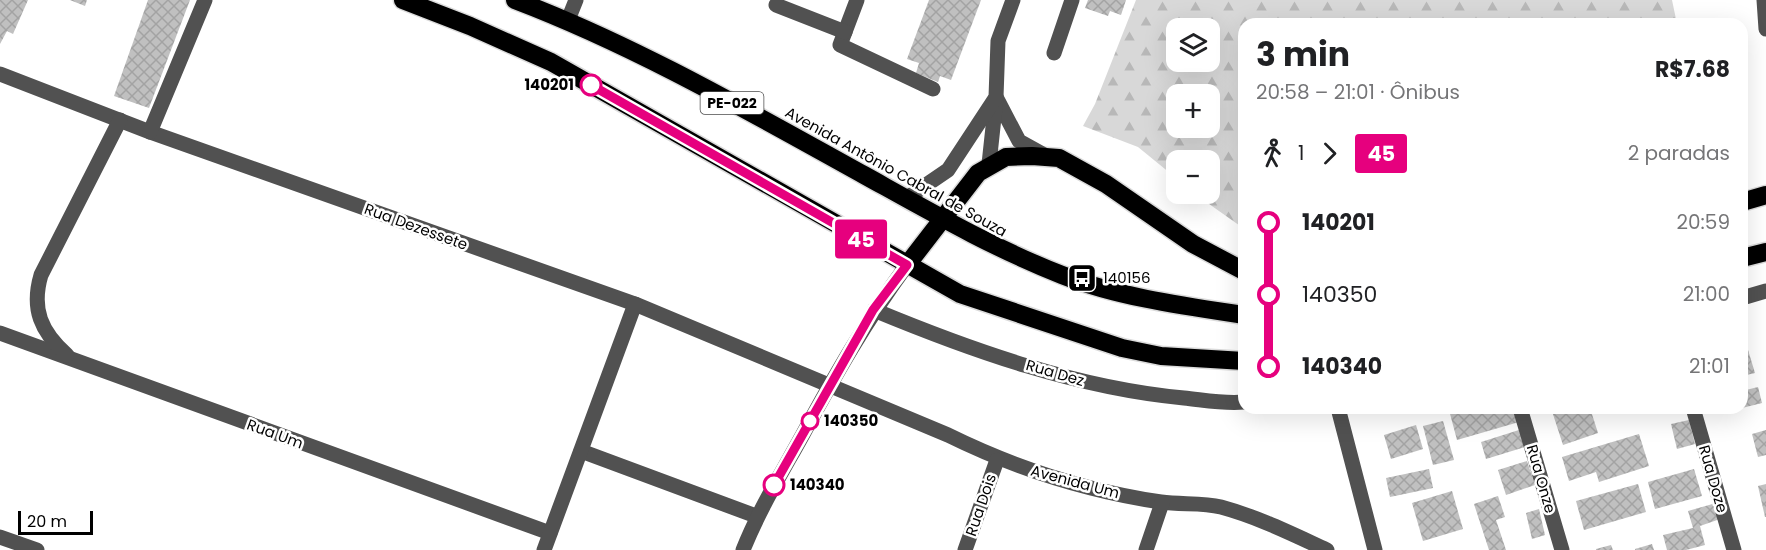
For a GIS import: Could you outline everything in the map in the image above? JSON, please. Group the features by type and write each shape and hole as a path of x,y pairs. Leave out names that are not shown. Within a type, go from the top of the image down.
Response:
{"highway":[{"path":"403,0 552,62 960,294 1122,348 1161,356 1238,361"},
{"name":"Avenida Antônio Cabral de Souza","path":"515,0 568,20 695,83 1002,250 1064,276 1165,303 1238,314"},
{"path":"907,265 978,173 989,164 1006,157 1048,157 1059,158 1106,184 1193,244 1238,268"},
{"path":"1748,200 1766,195"},
{"path":"1748,256 1766,252"}],"street":[{"path":"150,132 205,0"},
{"path":"568,20 576,0"},
{"path":"857,0 840,45 933,89"},
{"path":"989,164 996,96 998,41 1013,0"},
{"path":"1054,53 1072,0"},
{"path":"1764,0 1766,29"},
{"path":"776,4 845,32"},
{"name":"Rua Dezessete","path":"0,74 150,132 635,304 830,385"},
{"path":"996,96 1019,141 1048,157"},
{"path":"907,198 948,170 996,96"},
{"path":"74,361 50,340 43,329 37,304 37,289 41,274 120,120"},
{"path":"743,550 756,516 873,310 907,265"},
{"path":"1748,296 1766,291"},
{"path":"544,550 635,304"},
{"name":"Rua Dez","path":"873,310 921,330 1072,379 1142,394 1238,402"},
{"name":"Rua Um","path":"0,333 550,533"},
{"name":"Avenida Um","path":"830,385 997,460 1081,486 1162,503 1218,506 1266,521 1327,550"},
{"path":"1340,414 1376,550"},
{"name":"Rua Onze","path":"1522,414 1562,550"},
{"name":"Rua Doze","path":"1695,414 1734,550"},
{"path":"581,451 756,516"},
{"name":"Rua Dois","path":"965,550 997,460"},
{"path":"1146,550 1162,503"},
{"path":"0,537 37,550"}],"green space":[{"path":"1136,0 1672,0 1676,18 1238,18 1238,224 1209,204 1220,204 1220,150 1166,150 1166,170 1138,147 1083,126 1095,104"}],"building":[{"path":"0,0 28,0 13,34 7,31 0,44"},
{"path":"70,0 87,0 85,6"},
{"path":"148,0 190,0 149,108 114,96"},
{"path":"929,0 981,0 951,80 940,76 938,82 916,73 919,63 907,59"},
{"path":"1088,0 1126,0 1121,15 1110,11 1108,16 1085,8"},
{"path":"1748,350 1755,373 1748,375"},
{"path":"1758,387 1762,403 1748,406 1748,390"},
{"path":"1450,414 1517,414 1519,422 1457,440"},
{"path":"1553,414 1592,414 1598,433 1563,445"},
{"path":"1689,420 1695,444 1677,449 1671,424"},
{"path":"1443,421 1454,460 1433,465 1423,426"},
{"path":"1416,425 1423,449 1391,459 1384,435"},
{"path":"1519,430 1525,447 1486,459 1481,442"},
{"path":"1766,430 1766,455 1758,457 1752,434"},
{"path":"1639,434 1649,466 1599,482 1596,472 1569,481 1562,457"},
{"path":"1527,461 1535,485 1506,495 1498,470"},
{"path":"1429,469 1433,488 1390,497 1386,478"},
{"path":"1694,469 1702,496 1655,509 1648,482"},
{"path":"1638,484 1646,512 1584,530 1576,501"},
{"path":"1766,484 1766,517 1765,517 1758,486"},
{"path":"1452,491 1463,529 1423,541 1412,503"},
{"path":"1498,496 1505,517 1496,520 1506,550 1489,550 1474,504"},
{"path":"1716,503 1720,519 1700,526 1705,545 1686,550 1667,550 1663,535 1693,528 1688,511"},
{"path":"1539,509 1545,535 1532,539 1526,513"},
{"path":"1652,544 1654,550 1635,550 1635,549"},
{"path":"1611,545 1613,550 1596,550 1596,549"}],"bus line":[{"name":"45","path":"591,85 907,265 873,310 774,485"}],"place":[{"name":"140201","path":"591,85"},
{"name":"140156","path":"1082,278"},
{"name":"140350","path":"810,421"},
{"name":"140340","path":"774,485"}]}
